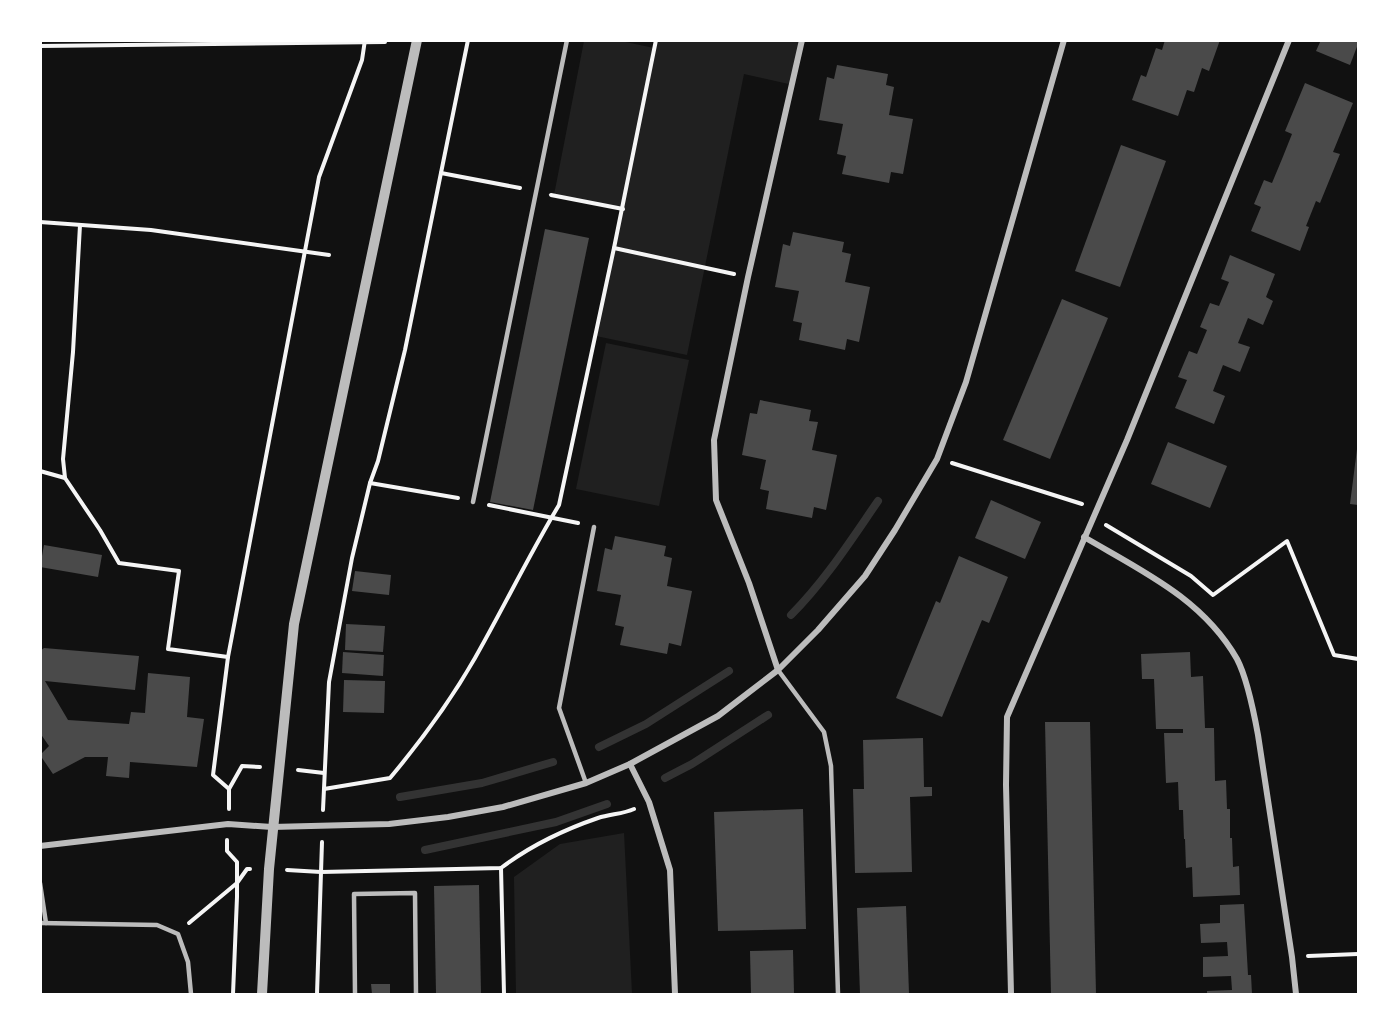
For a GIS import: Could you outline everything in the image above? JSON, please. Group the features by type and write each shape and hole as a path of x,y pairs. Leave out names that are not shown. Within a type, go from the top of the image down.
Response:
{"street":[{"path":"262,994 272,827 294,624 417,40"},
{"path":"778,670 749,583 716,500 714,440 748,277 802,40"},
{"path":"40,846 228,824 272,827 389,824 503,807 586,783 630,764 718,716 778,670 818,630 865,576 937,459 966,382 1064,40"},
{"path":"1011,994 1006,785 1007,717 1092,516 1127,440 1289,40"},
{"path":"1084,537 1185,598 1212,622 1238,661 1258,735 1296,994"},
{"path":"630,764 649,802 670,870 675,994"}],"lane":[{"path":"473,502 567,40"},
{"path":"586,783 560,708 594,526"},
{"path":"778,670 824,732 831,766 838,994"},
{"path":"40,883 43,923 157,924 178,934 188,962 191,994"},
{"path":"355,994 354,894 415,893 416,994"}],"path":[{"path":"317,994 329,682 352,558 369,483 378,461 405,350 468,40"},
{"path":"324,789 390,778 430,725 474,660 559,506 615,248 656,40"},
{"path":"229,789 213,775 228,657 319,177 358,71 365,41"},
{"path":"40,46 385,42"},
{"path":"441,173 622,209"},
{"path":"40,222 151,230 329,255"},
{"path":"80,224 73,352 63,459 65,478 119,563 178,572 168,649 228,657"},
{"path":"615,248 748,277"},
{"path":"937,459 1096,508"},
{"path":"40,471 65,478"},
{"path":"369,483 445,495"},
{"path":"473,502 594,526"},
{"path":"1092,516 1191,576 1213,595 1287,541 1334,655 1359,659"},
{"path":"321,872 501,868 523,851 558,834 649,802"},
{"path":"228,824 227,851 237,862 233,994"},
{"path":"501,868 504,994"},
{"path":"178,934 237,883"},
{"path":"1292,957 1359,954"}],"shaded area":[{"path":"584,41 621,41 654,48 656,41 799,41 793,85 744,74 687,355 596,336 622,209 554,195"},
{"path":"606,343 689,360 659,506 576,489"},
{"path":"624,833 632,994 516,994 514,877 560,844"}],"building":[{"path":"1165,40 1220,40 1209,71 1202,68 1194,92 1187,90 1178,116 1132,100 1141,75 1146,77 1156,48 1162,50"},
{"path":"1321,40 1358,40 1350,65 1316,51"},
{"path":"837,65 888,74 886,85 894,87 889,115 913,119 903,174 891,172 889,183 842,174 846,156 837,154 843,124 819,120 827,77 834,79"},
{"path":"1305,83 1353,103 1333,152 1340,154 1320,203 1316,201 1306,226 1309,227 1300,251 1251,231 1261,207 1254,204 1264,180 1272,183 1292,134 1285,131"},
{"path":"1121,145 1166,161 1120,287 1075,271"},
{"path":"545,229 589,238 533,510 490,502"},
{"path":"793,232 844,242 842,252 851,254 845,282 870,287 859,342 847,339 845,350 799,340 802,323 793,321 799,291 775,287 783,244 790,246"},
{"path":"1230,255 1275,274 1266,297 1273,301 1263,325 1248,318 1238,343 1250,347 1240,372 1223,365 1213,391 1225,396 1214,424 1175,408 1187,380 1178,377 1189,351 1197,354 1207,330 1200,327 1210,303 1219,306 1229,282 1221,279"},
{"path":"1062,299 1108,318 1050,459 1003,440"},
{"path":"760,400 811,410 809,421 818,422 812,450 837,455 826,510 814,507 812,518 766,509 769,491 760,489 766,460 742,455 750,413 757,414"},
{"path":"1168,442 1227,466 1210,508 1151,484"},
{"path":"1358,450 1358,505 1350,504"},
{"path":"991,500 1041,522 1025,559 975,538"},
{"path":"615,536 666,546 664,556 672,558 667,586 692,591 681,646 669,643 667,654 620,645 624,627 615,625 621,595 597,591 605,548 612,550"},
{"path":"44,545 102,555 98,577 40,567"},
{"path":"959,556 1008,577 989,623 982,620 942,717 896,698 936,601 940,603"},
{"path":"355,571 391,575 389,595 352,591"},
{"path":"346,624 385,626 383,652 345,650"},
{"path":"44,648 139,656 135,690 45,681 68,720 129,724 131,712 145,713 148,673 190,677 187,717 204,719 197,767 130,762 129,778 106,776 108,757 85,757 53,774 40,755 49,746 40,733 40,651"},
{"path":"343,652 384,655 383,676 342,673"},
{"path":"1190,652 1191,677 1203,676 1205,728 1214,728 1215,781 1226,780 1233,867 1239,866 1240,895 1193,897 1192,867 1186,868 1183,810 1179,810 1178,782 1166,783 1164,733 1183,733 1183,729 1156,729 1154,679 1142,679 1141,654"},
{"path":"344,680 385,681 384,713 343,712"},
{"path":"1045,722 1090,722 1096,994 1051,994"},
{"path":"923,738 924,787 932,787 932,796 910,797 912,872 855,873 853,789 864,789 863,740"},
{"path":"803,809 806,929 718,931 714,812"},
{"path":"479,885 481,994 436,994 434,886"},
{"path":"1244,904 1248,975 1251,975 1252,994 1207,994 1207,991 1232,990 1231,976 1203,977 1203,957 1228,956 1227,942 1201,943 1200,924 1220,923 1220,905"},
{"path":"906,906 909,994 860,994 857,908"},
{"path":"793,950 794,994 751,994 750,951"},
{"path":"371,984 390,984 390,994 372,994"}],"waterway":[{"path":"791,615 826,574 878,501"},
{"path":"599,747 646,724 729,671"},
{"path":"665,778 692,764 768,715"},
{"path":"400,797 482,783 553,762"},
{"path":"425,850 556,822 607,804"}]}
